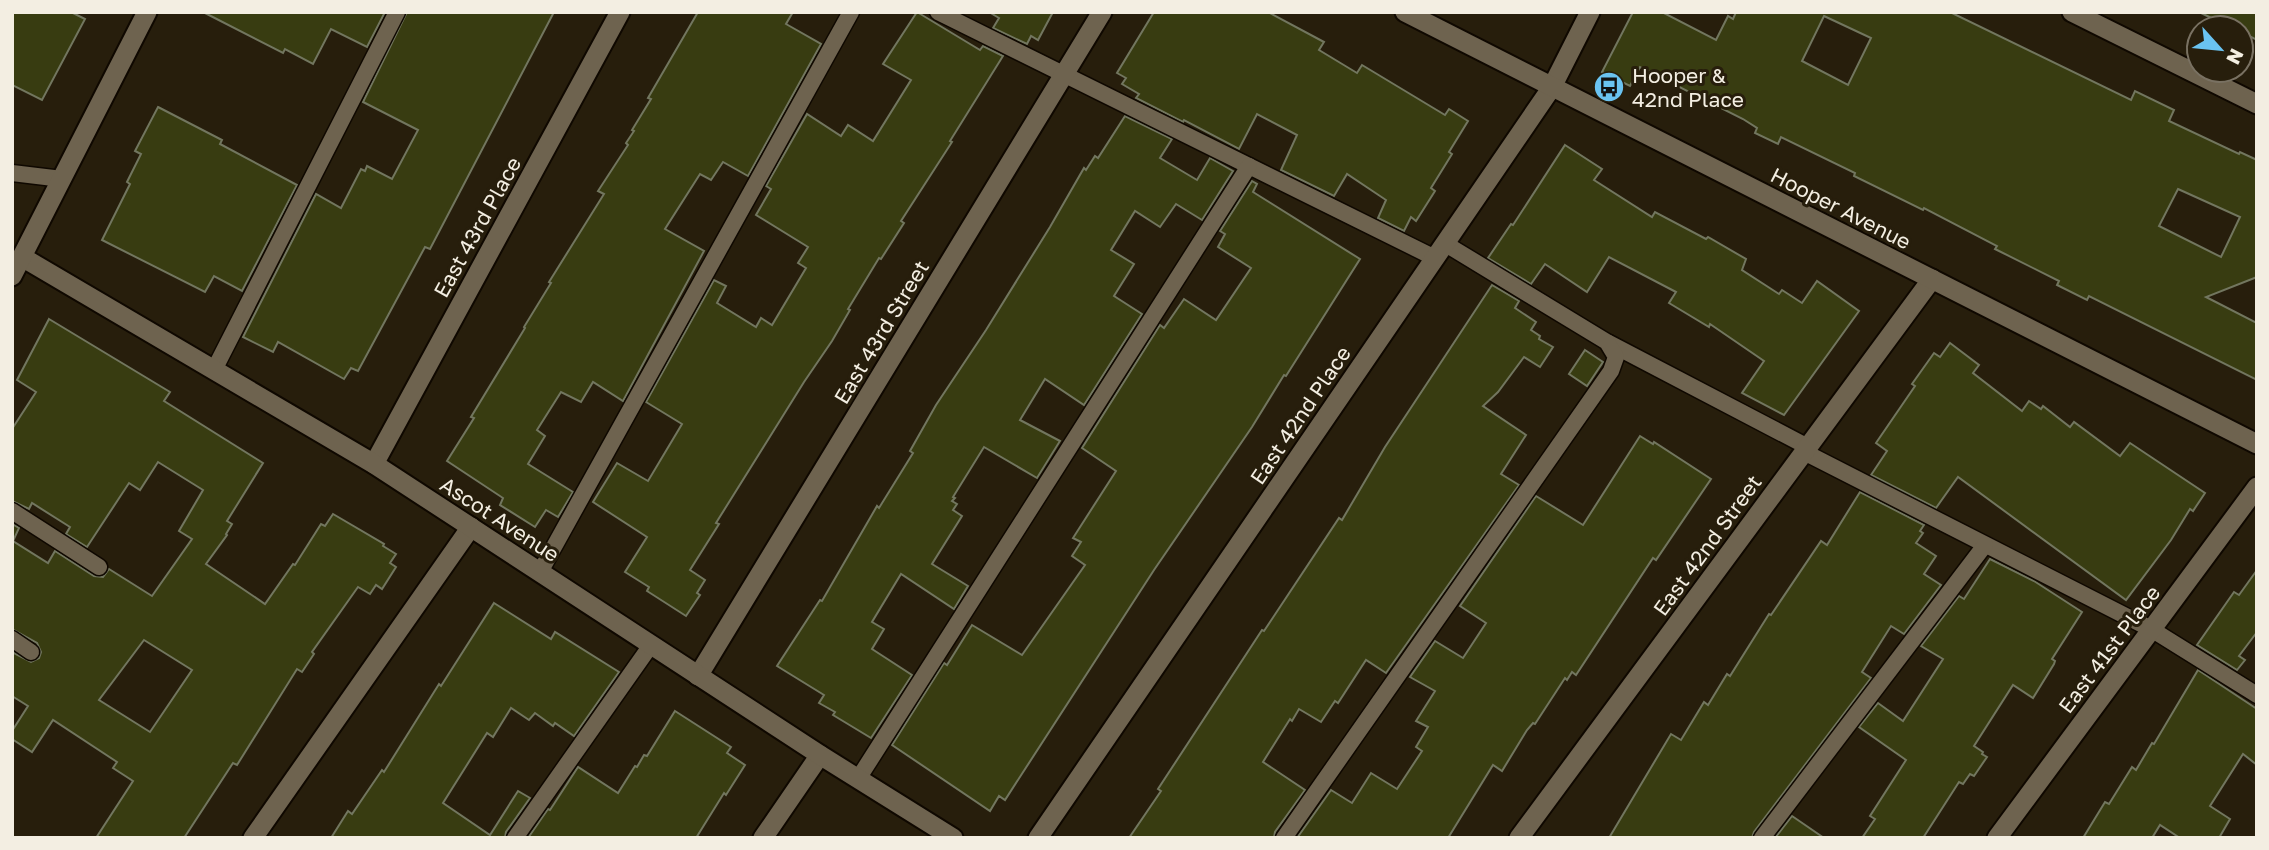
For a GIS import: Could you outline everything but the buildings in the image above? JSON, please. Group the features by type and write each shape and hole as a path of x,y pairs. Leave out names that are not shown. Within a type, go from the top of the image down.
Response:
{"street":[{"path":"12,276 17,254 62,180 147,12"},
{"name":"East 43rd Place","path":"374,464 620,12"},
{"name":"East 43rd Street","path":"698,676 1102,12"},
{"name":"Hooper Avenue","path":"1405,12 2257,444"},
{"name":"East 42nd Place","path":"1038,838 1552,87 1590,12"},
{"path":"2072,12 2257,104"},
{"name":"Ascot Avenue","path":"17,254 374,464 820,755 953,838"},
{"name":"East 42nd Street","path":"1519,838 1932,279"},
{"name":"East 41st Place","path":"1997,838 2257,487"},
{"path":"253,838 471,527"},
{"path":"763,838 820,755"}],"lane":[{"path":"214,370 397,12"},
{"path":"540,572 851,12"},
{"path":"937,12 1249,166 1439,251 1806,450 2151,629 2257,695"},
{"path":"858,779 1249,166"},
{"path":"12,173 62,180"},
{"path":"1284,838 1611,372 1616,358 1607,342"},
{"path":"12,510 99,567"},
{"path":"1762,838 1985,545"},
{"path":"12,639 31,652"},
{"path":"515,838 651,645"}],"place":[{"name":"Hooper & 42nd Place","path":"1609,87"}]}
